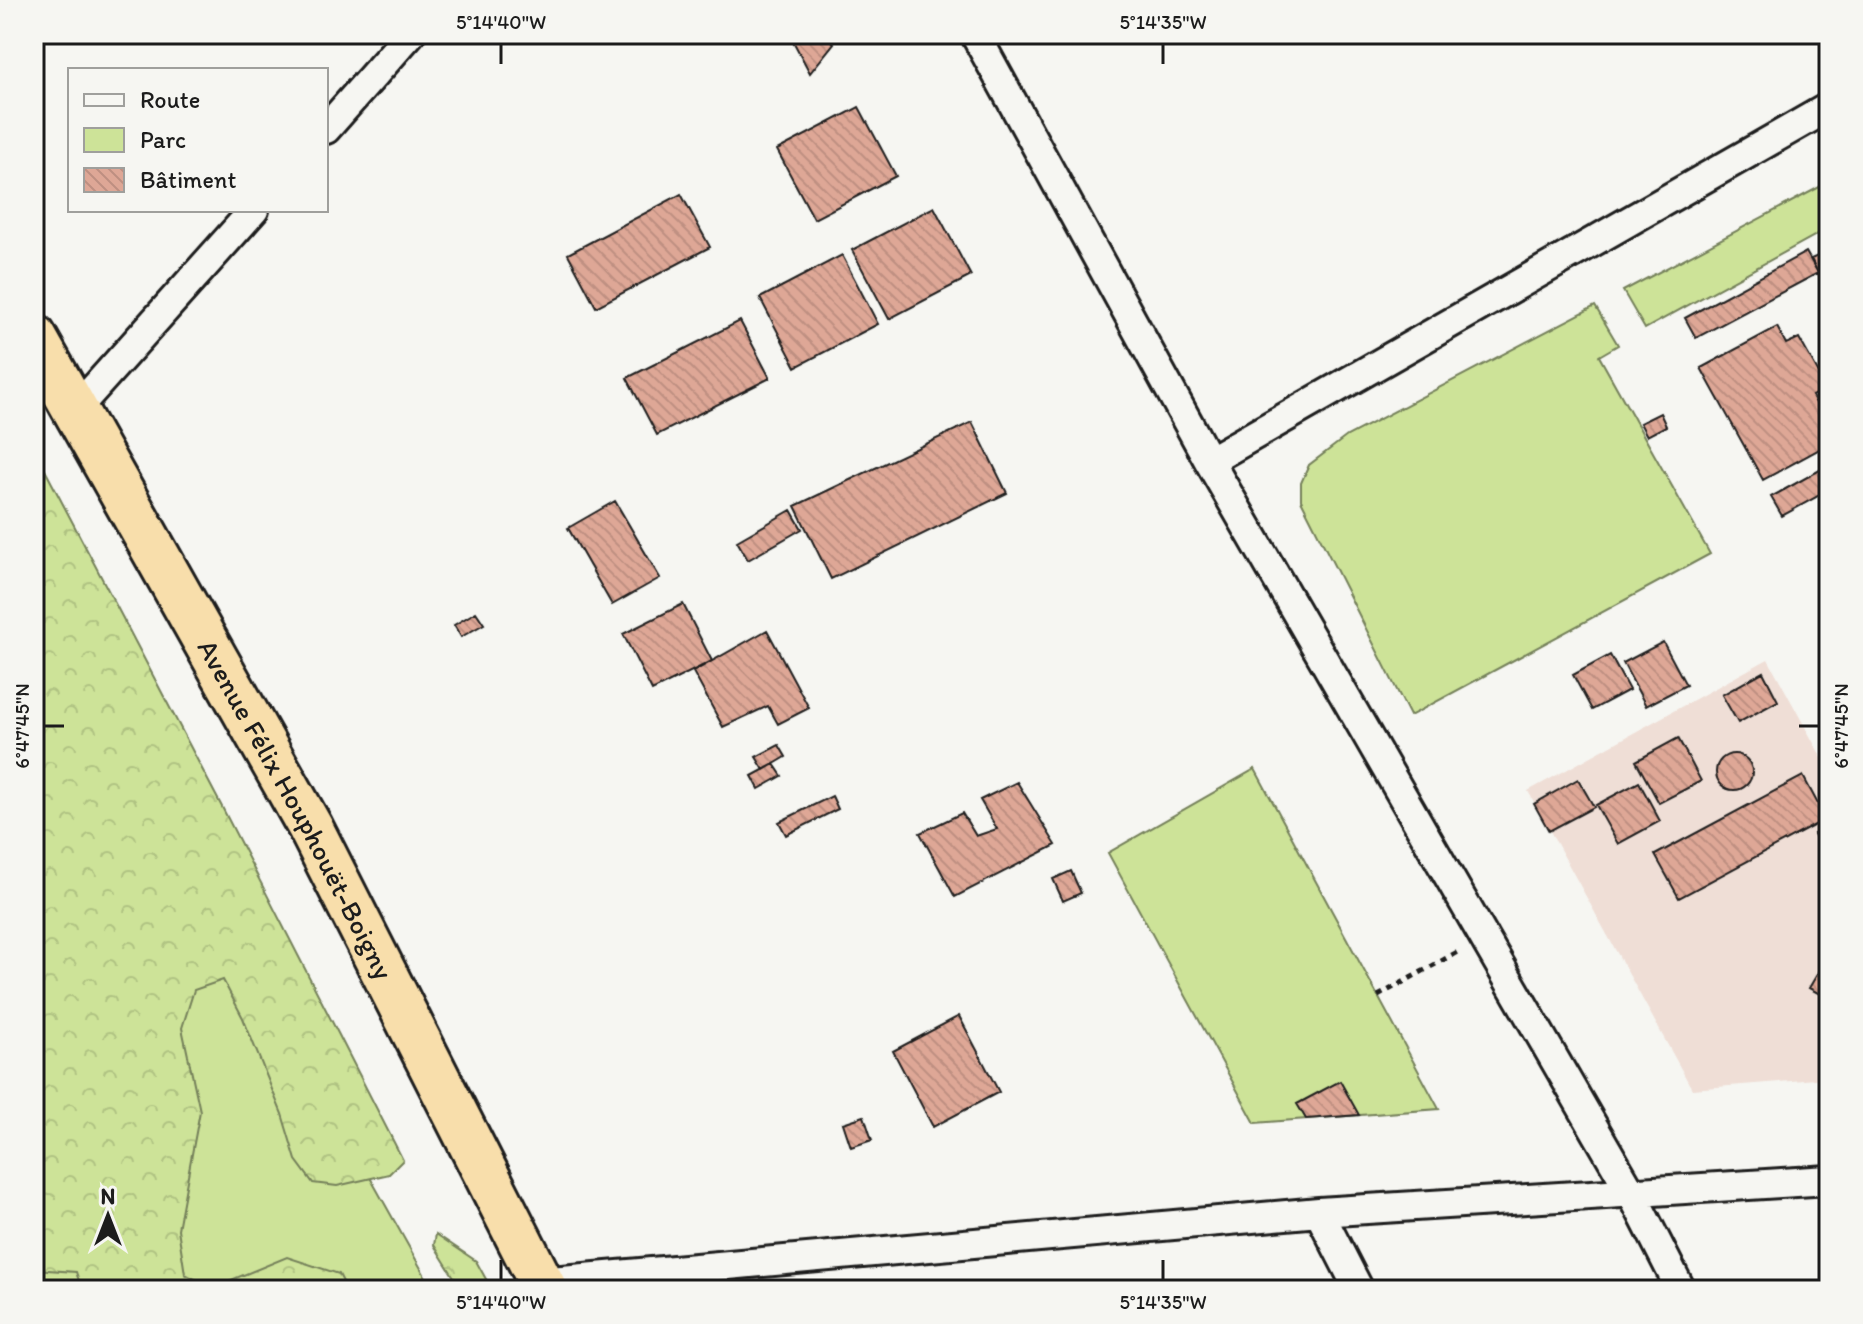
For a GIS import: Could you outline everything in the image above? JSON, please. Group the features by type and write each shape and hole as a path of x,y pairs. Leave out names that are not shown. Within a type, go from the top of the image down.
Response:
{"highway":[{"name":"Avenue Félix Houphouët-Boigny","path":"34,337 310,827 543,1286"}],"street":[{"path":"328,127 410,34"},
{"path":"975,34 1209,461 1631,1192 1681,1290"},
{"path":"1209,461 1829,107"},
{"path":"75,410 252,212"},
{"path":"543,1286 1319,1212 1829,1180"},
{"path":"1319,1212 1359,1290"}],"path":[{"path":"1378,996 1484,937"}],"shaded area":[{"path":"1768,659 1829,771 1829,1078 1692,1089 1528,791"}],"green space":[{"path":"1829,182 1829,228 1645,329 1623,291"},
{"path":"1595,306 1618,345 1599,356 1710,554 1410,716 1301,500 1301,483 1309,465 1347,436"},
{"path":"34,449 403,1160 389,1174 337,1186 313,1183 296,1160 282,1114 243,1018 223,980 194,990 182,1028 200,1111 178,1229 185,1274 212,1288 287,1257 339,1274 347,1290 82,1290 76,1272 34,1269"},
{"path":"34,577 433,1290 34,1290"},
{"path":"1255,769 1439,1109 1255,1123 1108,853"},
{"path":"436,1234 476,1261 492,1290 462,1290 434,1245"}],"building":[{"path":"801,34 824,34 834,43 810,73 793,41"},
{"path":"859,107 896,176 814,219 777,150"},
{"path":"681,194 710,247 596,307 568,254"},
{"path":"934,207 971,276 889,319 852,250"},
{"path":"1829,251 1829,294 1811,259"},
{"path":"1806,252 1818,273 1696,338 1685,318"},
{"path":"842,255 878,324 796,367 760,298"},
{"path":"740,321 770,378 657,435 627,378"},
{"path":"1777,327 1786,344 1799,338 1827,388 1812,396 1829,426 1829,444 1763,480 1701,368"},
{"path":"1660,413 1666,426 1647,436 1640,423"},
{"path":"972,422 1007,493 831,579 795,506"},
{"path":"1829,465 1829,490 1782,516 1771,497"},
{"path":"615,501 660,578 612,605 568,528"},
{"path":"791,510 802,529 748,560 737,541"},
{"path":"683,604 712,661 652,691 623,634"},
{"path":"476,612 484,624 461,637 454,625"},
{"path":"767,630 809,708 778,724 768,706 723,727 693,672"},
{"path":"1663,642 1686,685 1646,706 1623,663"},
{"path":"1610,655 1629,690 1592,710 1573,675"},
{"path":"1763,672 1778,701 1738,723 1722,695"},
{"path":"1678,738 1701,781 1659,803 1636,761"},
{"path":"779,745 786,757 764,770 756,757"},
{"path":"1734,754 1747,759 1752,772 1747,785 1734,790 1721,785 1716,772 1721,759"},
{"path":"774,764 782,776 759,789 752,776"},
{"path":"1803,776 1826,819 1679,898 1655,855"},
{"path":"1578,779 1594,807 1549,831 1534,804"},
{"path":"1017,782 1056,845 955,897 920,833 962,813 976,836 997,829 980,800"},
{"path":"1639,782 1660,821 1618,844 1596,805"},
{"path":"832,796 838,809 786,835 779,822"},
{"path":"1829,826 1829,863 1814,834"},
{"path":"1071,871 1081,893 1063,901 1053,879"},
{"path":"1829,954 1829,999 1809,988"},
{"path":"959,1016 999,1092 933,1127 893,1051"},
{"path":"1340,1081 1359,1115 1306,1119 1297,1104"},
{"path":"864,1116 872,1140 851,1147 843,1123"}]}
